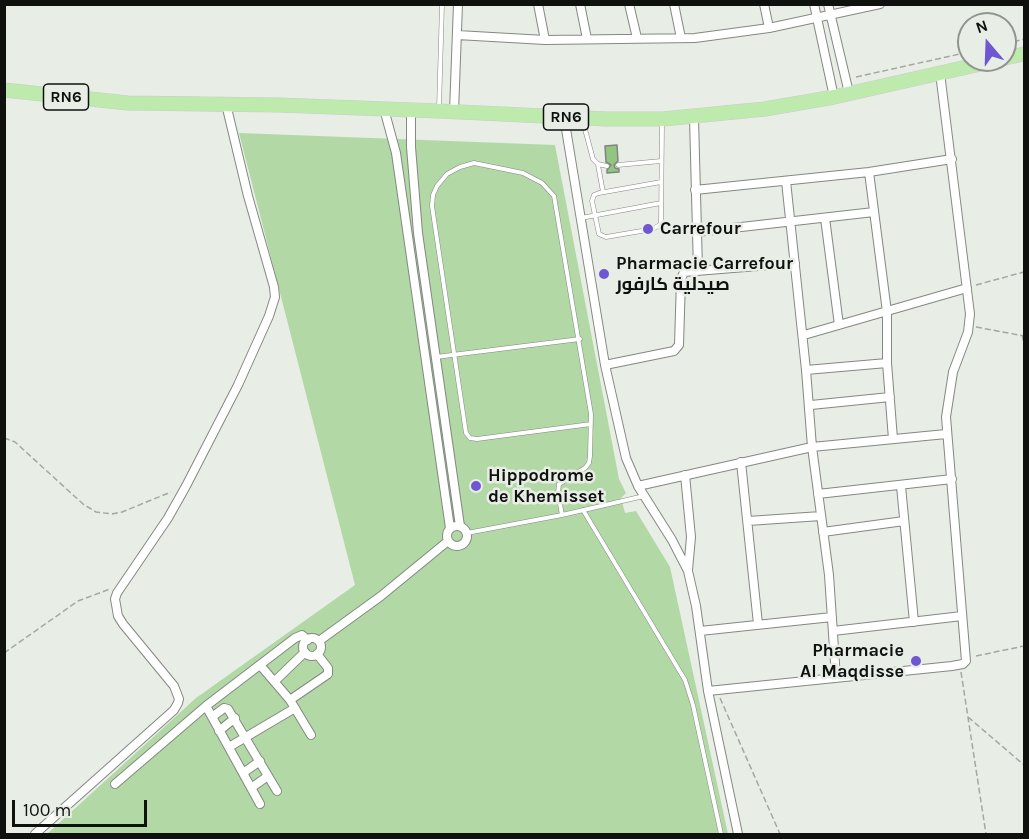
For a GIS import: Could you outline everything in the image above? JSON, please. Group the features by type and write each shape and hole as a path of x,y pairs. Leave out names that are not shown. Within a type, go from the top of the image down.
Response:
{"main road":[{"name":"RN6","path":"4,90 128,103 226,104 663,119 694,118 834,98 957,69"}],"street":[{"path":"446,111 457,35 458,4"},
{"path":"538,4 545,40"},
{"path":"580,4 587,39"},
{"path":"629,4 637,38"},
{"path":"674,4 681,38"},
{"path":"764,4 769,28"},
{"path":"814,4 834,98"},
{"path":"828,4 853,92"},
{"path":"457,35 545,40 681,38 769,28 880,4"},
{"path":"712,690 836,678 963,662 962,616 946,417 953,372 969,326 970,314 940,73"},
{"path":"35,834 174,710 178,703 179,699 174,686 118,616 115,599 186,486 238,385 269,316 275,297 226,104"},
{"path":"384,109 396,153 450,528 447,534 448,541 455,546 461,545 467,539 467,533 460,526 418,233 411,147 411,111"},
{"path":"564,117 605,365 626,458 638,486 672,540 688,571 738,834"},
{"path":"694,118 698,270"},
{"path":"695,190 869,172 952,159"},
{"path":"869,172 887,312 887,363 893,438"},
{"path":"786,181 804,335 811,405 812,447 832,617 836,678"},
{"path":"697,232 874,212"},
{"path":"825,218 839,325"},
{"path":"605,365 674,351 679,345 682,275 688,271 795,263"},
{"path":"804,335 967,288"},
{"path":"806,370 887,363"},
{"path":"811,405 890,397"},
{"path":"638,486 812,447 946,434"},
{"path":"741,462 758,624"},
{"path":"685,475 691,537 688,571"},
{"path":"818,494 952,479"},
{"path":"901,486 914,622"},
{"path":"748,521 821,516"},
{"path":"823,532 904,521"},
{"path":"450,528 460,526"},
{"path":"319,641 381,596 448,541"},
{"path":"833,631 962,616"},
{"path":"700,632 832,617"},
{"path":"115,783 206,706 299,636 319,641"},
{"path":"308,640 304,646 309,656 317,654 321,647 319,641"},
{"path":"275,681 305,652"},
{"path":"229,747 292,704 328,674 328,668 317,654"},
{"path":"260,664 292,704 311,735"},
{"path":"206,706 260,804"},
{"path":"212,717 225,707 235,718 277,791"},
{"path":"219,731 235,718"},
{"path":"243,773 260,761"},
{"path":"251,788 268,776"}],"lane":[{"path":"442,4 446,111"},
{"path":"582,118 591,156 598,164 603,192"},
{"path":"661,182 596,193 592,198 597,232 603,237 653,229 662,221 663,119"},
{"path":"618,165 661,161"},
{"path":"562,515 558,493 559,484 585,468 589,463 591,424 590,401 580,339 554,196 542,183 523,173 474,163 447,174 437,186 432,206 463,425 470,438 591,424"},
{"path":"598,164 607,166"},
{"path":"580,218 662,203"},
{"path":"426,358 580,339"},
{"path":"467,533 562,515 644,496"},
{"path":"582,510 685,680 693,705 721,834"}],"path":[{"path":"853,92 853,77 957,55"},
{"path":"967,288 1024,272"},
{"path":"969,326 1023,336 1024,343"},
{"path":"4,438 15,442 83,504 96,512 112,514 123,512 186,486"},
{"path":"4,653 78,602 103,590 120,589"},
{"path":"986,834 968,717 963,662 1024,646"},
{"path":"712,690 780,834"},
{"path":"968,717 1024,765"}],"green space":[{"name":"Hippodrome de Khemisset","path":"239,133 555,145 619,479 626,493 621,498 625,513 636,511 670,567 728,834 47,834 196,698 355,585"}],"building":[{"path":"617,145 618,161 614,165 619,172 607,173 611,165 606,162 605,146"}],"place":[{"name":"Carrefour","path":"648,229"},
{"name":"Pharmacie Carrefour صيدلية كارفور","path":"604,274"},
{"name":"Hippodrome de Khemisset","path":"476,486"},
{"name":"Pharmacie Al Maqdisse","path":"916,661"}]}
